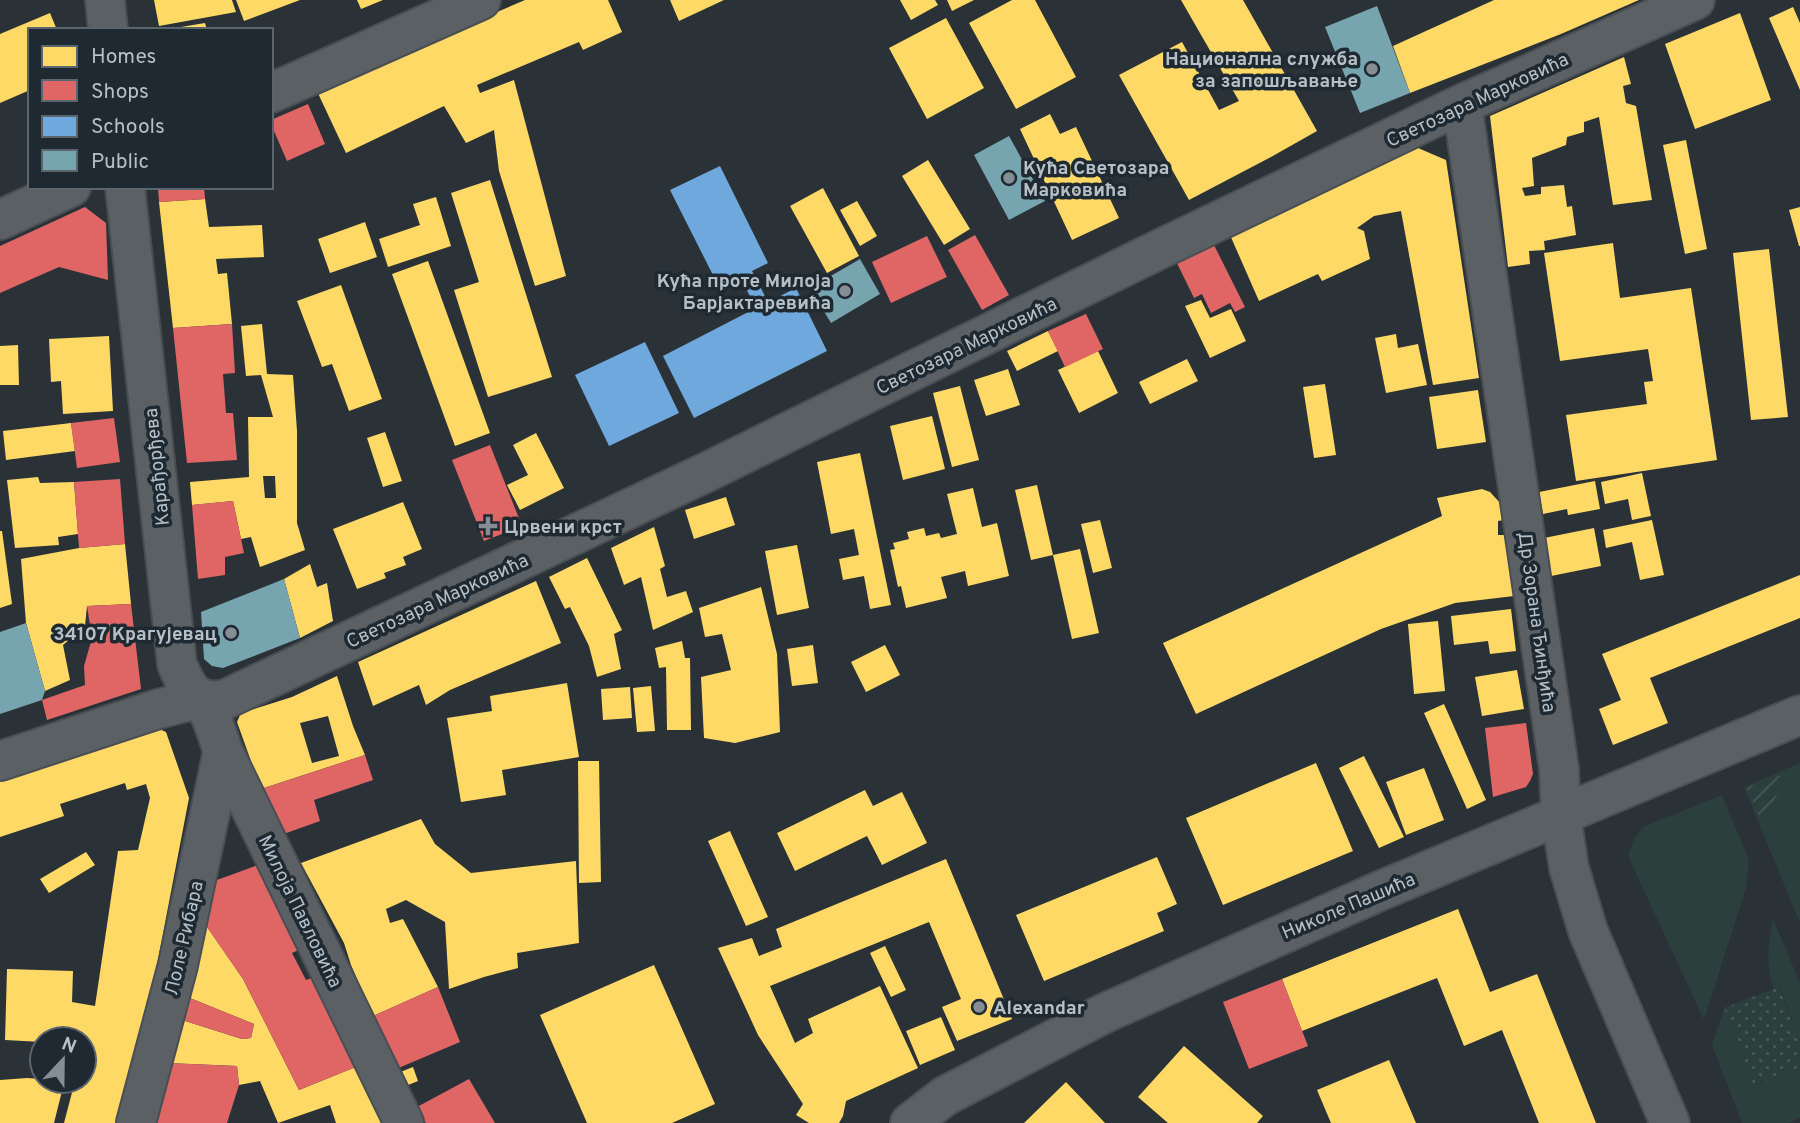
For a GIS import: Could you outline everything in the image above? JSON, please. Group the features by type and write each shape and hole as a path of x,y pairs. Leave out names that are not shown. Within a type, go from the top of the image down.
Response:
{"street":[{"path":"105,0 108,28"},
{"path":"273,92 481,0"},
{"name":"Светозара Марковића","path":"201,698 221,700 239,693 707,472 1462,104 1695,0"},
{"name":"Др Зорана Ђинђића","path":"1462,104 1558,755 1561,816 1569,868 1588,931 1670,1123"},
{"path":"0,220 67,189"},
{"name":"Карађорђева","path":"125,189 177,664 188,689 201,698"},
{"path":"0,761 158,709 201,698"},
{"name":"Милоја Павловића","path":"201,698 212,719 223,751 404,1123"},
{"name":"Николе Пашића","path":"909,1123 945,1096 1105,1013 1382,890 1800,715"},
{"name":"Лоле Рибара","path":"136,1123 178,965 223,751"}],"green space":[{"path":"1800,763 1800,923 1744,787"},
{"path":"1777,775 1784,779 1763,825 1747,788"},
{"path":"1722,795 1749,860 1746,888 1704,1020 1628,856 1634,839 1643,827"},
{"path":"1773,919 1800,983 1800,1041 1780,987 1774,989 1769,971 1768,954"},
{"path":"1779,987 1800,1041 1800,1068 1754,1086 1724,1008"},
{"path":"1724,1008 1754,1086 1800,1068 1800,1118 1788,1123 1742,1123 1712,1045"}],"building: Homes":[{"path":"154,0 232,0 236,12 159,26"},
{"path":"236,0 300,0 244,21"},
{"path":"357,0 383,0 361,9"},
{"path":"525,0 608,0 622,32 583,50 579,42 477,85 480,93 514,80 566,276 535,286 499,171 494,130 466,143 444,106 346,153 316,89"},
{"path":"670,0 724,0 679,21"},
{"path":"900,0 935,0 938,5 911,20"},
{"path":"947,0 974,0 952,11"},
{"path":"1012,0 1035,0 1076,77 1016,109 969,23"},
{"path":"1181,0 1243,0 1317,131 1189,200 1119,75 1182,42 1219,110 1239,101"},
{"path":"1494,0 1639,0 1561,34 1410,93 1393,46"},
{"path":"1793,7 1800,23 1800,90 1769,18"},
{"path":"50,13 56,28 28,28 28,91 0,103 0,34"},
{"path":"1740,13 1771,100 1695,129 1665,44"},
{"path":"946,18 984,88 927,119 889,48"},
{"path":"205,23 206,28 175,28"},
{"path":"1624,57 1631,84 1623,86 1626,103 1636,106 1652,200 1613,205 1599,117 1584,122 1584,132 1567,137 1566,145 1532,158 1534,186 1522,188 1525,196 1541,194 1541,187 1564,185 1567,207 1572,206 1576,235 1544,241 1545,250 1529,251 1530,264 1508,267 1490,116"},
{"path":"1050,114 1060,134 1076,127 1119,218 1072,240 1020,129"},
{"path":"1686,140 1707,249 1685,254 1663,145"},
{"path":"1418,148 1446,160 1479,378 1433,385 1401,211 1374,216 1357,228 1364,231 1370,259 1322,281 1318,274 1259,301 1230,235"},
{"path":"928,160 970,229 944,245 902,176"},
{"path":"490,180 552,377 488,397 454,290 479,282 451,193"},
{"path":"823,188 859,256 827,273 790,206"},
{"path":"436,197 451,246 388,267 379,239 420,225 413,204"},
{"path":"205,199 209,227 262,225 264,257 216,259 218,274 227,273 232,324 173,328 159,202"},
{"path":"857,201 877,236 860,246 840,210"},
{"path":"1800,207 1800,246 1799,246 1789,210"},
{"path":"365,222 377,257 330,273 318,239"},
{"path":"1613,243 1620,298 1691,288 1717,460 1576,481 1566,415 1647,404 1644,382 1653,381 1648,349 1560,361 1544,253"},
{"path":"1769,249 1788,417 1751,420 1733,253"},
{"path":"428,261 490,433 455,446 392,274"},
{"path":"341,285 382,399 349,411 332,364 322,367 297,301"},
{"path":"1201,300 1210,318 1231,309 1246,341 1210,358 1185,306"},
{"path":"262,324 267,374 293,375 297,431 297,523 305,550 260,567 251,537 241,539 233,501 192,505 190,482 249,477 248,417 273,417 261,375 246,376 241,326","holes":["263,476 275,476 276,498 265,498"]},
{"path":"1048,331 1058,351 1017,371 1007,351"},
{"path":"1396,334 1398,348 1418,344 1427,385 1386,393 1375,338"},
{"path":"109,336 113,411 63,414 61,381 51,382 49,339"},
{"path":"18,345 19,385 0,385 0,346"},
{"path":"1098,351 1118,393 1079,413 1058,370"},
{"path":"1187,359 1198,381 1150,404 1139,382"},
{"path":"1008,369 1020,405 986,416 974,380"},
{"path":"1325,384 1336,455 1314,458 1303,387"},
{"path":"960,386 979,460 952,467 933,393"},
{"path":"1478,390 1486,442 1437,449 1429,397"},
{"path":"932,416 945,469 903,480 890,426"},
{"path":"71,423 75,451 6,460 3,431"},
{"path":"385,432 402,481 383,487 367,438"},
{"path":"536,433 564,488 520,510 507,485 528,475 513,445"},
{"path":"860,453 891,605 870,609 864,576 843,580 839,559 859,555 854,529 831,534 817,462"},
{"path":"1642,473 1651,516 1632,520 1628,499 1605,504 1601,482"},
{"path":"38,477 40,483 74,482 78,534 58,537 59,545 15,548 7,480"},
{"path":"1595,481 1600,509 1568,515 1567,509 1543,514 1539,492"},
{"path":"1037,485 1053,555 1031,560 1015,490"},
{"path":"973,488 982,527 997,523 1009,576 968,586 965,571 941,577 947,598 906,608 901,586 898,587 890,550 895,549 893,543 909,539 907,532 924,528 926,536 939,533 941,538 957,534 947,494"},
{"path":"1482,489 1490,492 1502,505 1504,520 1498,521 1498,535 1506,535 1514,596 1455,603 1381,629 1196,714 1163,643 1442,516 1437,498"},
{"path":"726,497 735,525 694,539 685,510"},
{"path":"403,502 422,549 403,557 406,565 384,573 386,578 357,589 333,529"},
{"path":"1100,520 1112,568 1093,573 1081,524"},
{"path":"1652,520 1664,575 1640,580 1632,542 1606,548 1603,530"},
{"path":"654,527 665,566 660,569 667,597 686,591 693,612 653,630 641,577 624,585 611,548"},
{"path":"1594,528 1601,566 1551,576 1544,538"},
{"path":"0,531 12,604 0,608"},
{"path":"125,544 131,604 87,606 85,626 63,645 70,680 45,691 26,623 21,559 79,548"},
{"path":"797,545 809,608 777,615 765,551"},
{"path":"1080,549 1099,633 1072,639 1053,555"},
{"path":"587,558 622,630 614,634 621,669 597,677 589,646 570,607 565,609 549,577"},
{"path":"310,564 317,587 327,583 333,621 300,638 284,579"},
{"path":"1800,575 1800,618 1650,678 1668,723 1613,745 1599,709 1621,700 1602,654"},
{"path":"536,581 561,643 450,690 426,705 419,685 373,706 358,662"},
{"path":"761,587 777,654 780,732 735,743 704,738 701,677 731,670 722,634 705,637 699,608"},
{"path":"1511,609 1516,651 1490,654 1488,641 1454,645 1451,616"},
{"path":"1438,621 1445,691 1414,694 1408,624"},
{"path":"682,641 685,658 690,658 691,730 667,730 666,667 659,668 655,648"},
{"path":"813,645 818,683 792,686 787,649"},
{"path":"885,645 900,675 866,692 851,662"},
{"path":"1517,670 1524,709 1482,716 1475,677"},
{"path":"337,676 365,755 261,789 237,722 241,713 292,697","holes":["328,716 339,756 312,763 300,723"]},
{"path":"567,683 579,757 502,770 506,795 461,802 447,718 492,711 490,696"},
{"path":"651,686 655,731 637,732 633,688"},
{"path":"630,687 632,718 603,720 601,689"},
{"path":"1444,704 1486,800 1467,809 1424,713"},
{"path":"154,727 166,732 189,798 155,975 118,1123 64,1123 71,1095 98,1095 98,1025 28,1025 28,1041 5,1040 7,969 73,971 72,1002 95,1006 118,851 138,850 150,798 146,784 127,790 125,783 60,804 64,816 0,837 0,780"},
{"path":"1364,756 1404,837 1379,848 1339,768"},
{"path":"578,761 599,761 601,882 579,883"},
{"path":"1316,763 1353,851 1223,905 1186,818"},
{"path":"1424,768 1444,820 1406,835 1386,782"},
{"path":"865,790 873,806 902,792 927,843 882,865 867,836 795,871 777,833"},
{"path":"421,819 435,844 471,873 576,861 579,943 517,953 518,968 449,989 445,922 406,900 386,909 390,923 403,919 438,987 373,1016 344,943 301,863"},
{"path":"730,831 768,917 746,926 708,841"},
{"path":"86,852 95,865 49,893 40,879"},
{"path":"1157,857 1177,904 1157,913 1164,931 1044,981 1016,915"},
{"path":"946,859 1012,1019 957,1041 942,1007 961,999 929,922 770,986 795,1043 813,1033 808,1019 880,986 918,1068 846,1101 839,1123 809,1123 796,1115 803,1104 758,1035 718,948 752,938 759,956 782,947 776,929"},
{"path":"1458,909 1490,992 1537,974 1596,1123 1539,1123 1502,1030 1464,1046 1437,978 1302,1031 1282,979"},
{"path":"205,924 243,979 299,1090 363,1064 390,1123 336,1123 330,1105 278,1123 260,1081 239,1085 237,1066 167,1063 179,1019 242,1039 251,1038 254,1024 185,996"},
{"path":"885,946 906,990 891,997 870,953"},
{"path":"654,965 715,1104 672,1123 587,1123 540,1015"},
{"path":"941,1017 955,1050 920,1065 906,1031"},
{"path":"1184,1046 1263,1116 1257,1123 1168,1123 1138,1097"},
{"path":"1389,1060 1416,1123 1331,1123 1317,1090"},
{"path":"413,1067 418,1081 403,1087 398,1073"},
{"path":"28,1078 28,1095 61,1095 54,1123 0,1123 0,1080"},
{"path":"1066,1082 1105,1123 1024,1123"}],"building: Shops":[{"path":"308,104 325,144 287,161 273,129 273,119"},
{"path":"158,189 204,189 205,199 159,202"},
{"path":"85,207 106,223 108,280 59,267 0,293 0,246"},
{"path":"975,235 1009,295 982,310 948,250"},
{"path":"927,236 947,277 891,303 872,262"},
{"path":"1213,243 1245,307 1235,312 1230,303 1211,313 1202,294 1194,298 1176,261"},
{"path":"1086,314 1103,349 1065,367 1048,331"},
{"path":"232,324 235,373 223,374 226,413 233,413 237,460 187,463 173,328"},
{"path":"114,418 120,462 77,468 71,423"},
{"path":"490,445 522,526 484,541 452,460"},
{"path":"120,479 125,544 79,548 74,482"},
{"path":"233,501 244,553 225,557 225,575 198,579 192,505"},
{"path":"131,604 141,689 47,720 42,700 85,685 84,666 92,638 87,606"},
{"path":"1526,723 1533,774 1530,781 1526,787 1493,797 1485,728"},
{"path":"365,755 373,780 314,800 320,821 278,836 261,789"},
{"path":"266,862 307,946 292,953 306,980 320,975 363,1064 299,1090 243,979 205,924 217,880"},
{"path":"1282,979 1308,1046 1249,1069 1223,1002"},
{"path":"438,987 460,1042 396,1069 373,1016"},
{"path":"185,996 254,1024 251,1038 242,1039 179,1019"},
{"path":"167,1063 237,1066 239,1085 227,1123 151,1123"},
{"path":"469,1079 495,1123 426,1123 417,1107"}],"building: Schools":[{"path":"720,166 768,263 752,271 768,302 796,288 827,351 694,418 663,356 756,308 740,277 719,287 670,190"},
{"path":"645,342 679,413 609,446 575,375"}],"building: Public":[{"name":"Национална служба за запошљавање","path":"1377,6 1410,93 1360,113 1325,27"},
{"name":"Кућа Светозара Марковића","path":"1009,136 1045,201 1009,220 974,155"},
{"name":"Кућа проте Милоја Барјактаревића","path":"860,259 880,294 831,323 810,288"},
{"path":"284,579 300,638 223,668 212,666 204,659 201,612"},
{"path":"26,623 45,691 42,700 0,714 0,632"}],"place":[{"name":"Национална служба за запошљавање","path":"1372,69"},
{"name":"Кућа Светозара Марковића","path":"1009,178"},
{"name":"Кућа проте Милоја Барјактаревића","path":"845,291"},
{"name":"Црвени крст","path":"488,526"},
{"name":"34107 Крагујевац","path":"231,633"},
{"name":"Alexandar","path":"979,1007"}]}
